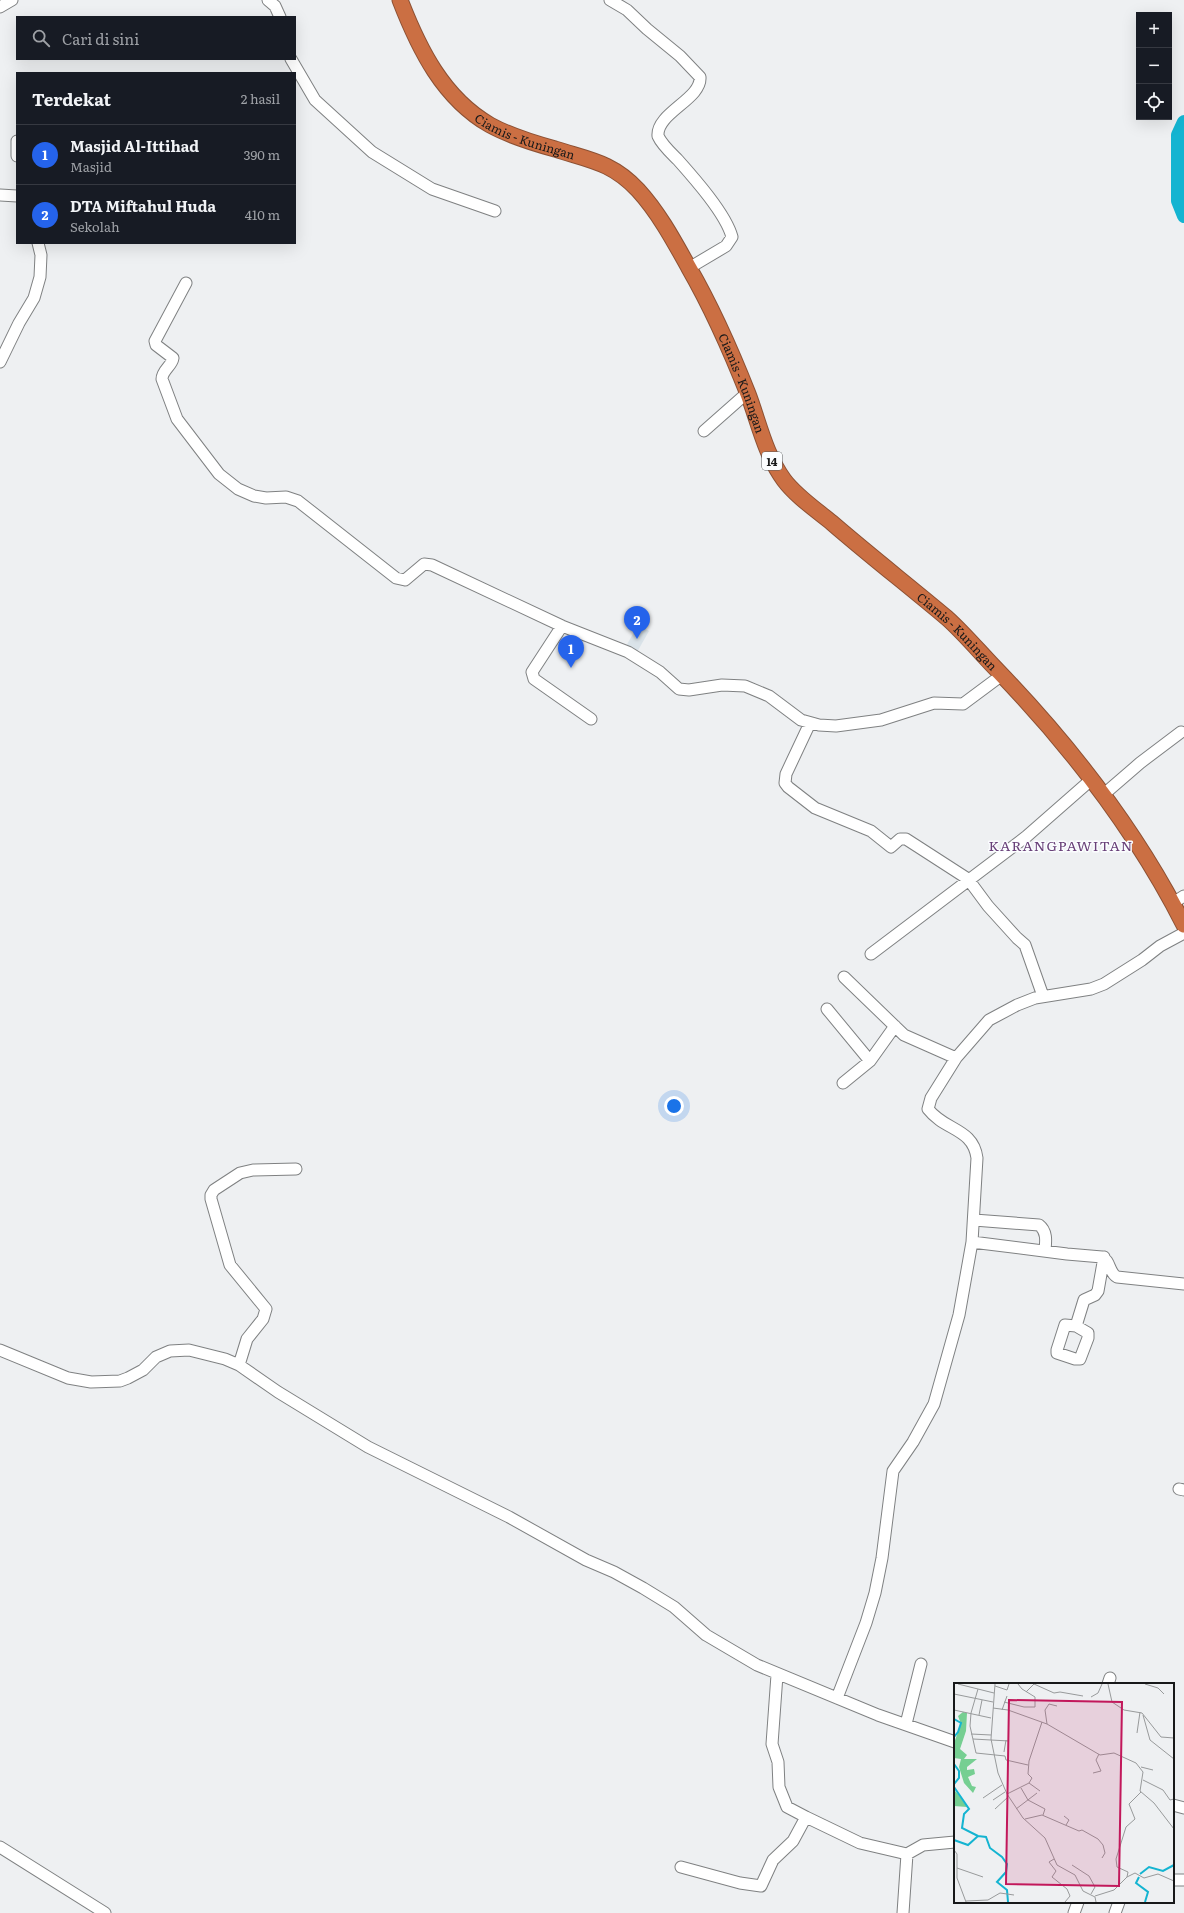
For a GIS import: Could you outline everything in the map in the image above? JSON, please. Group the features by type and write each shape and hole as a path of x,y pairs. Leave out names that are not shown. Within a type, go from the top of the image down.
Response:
{"highway":[{"name":"Ciamis - Kuningan","path":"400,0 410,25 430,66 458,100 488,123 504,132 541,145 593,160 613,168 628,180 649,202 673,238 701,287 748,393 767,451 778,472 790,488 950,621 1051,729 1092,779 1142,851 1178,899 1184,925"}],"street":[{"path":"0,8 12,0"},
{"path":"268,0 275,6 280,16"},
{"path":"610,0 627,10 647,29 680,56 700,77 698,87 660,126 658,136 696,181 718,211 731,231 732,237 726,246 689,268"},
{"path":"292,60 315,100 372,152 432,189 495,212"},
{"path":"0,195 16,196"},
{"path":"0,362 36,293 41,255 38,244"},
{"path":"186,283 155,343 173,358 172,362 162,376 174,414 219,474 230,484 246,494 261,498 286,497 298,501 396,578 405,580 424,564 432,564 562,626 628,652 660,672 680,689 689,690 722,685 745,686 764,694 780,704 793,715 810,723 836,726 856,724 881,720 934,703 963,704 1002,675"},
{"path":"704,430 748,393"},
{"path":"562,626 532,676 534,679 591,719"},
{"path":"810,723 786,774 785,783 788,787 815,808 871,831 891,848 895,846 900,839 906,839 968,879 988,906 1016,938 1025,945 1043,996"},
{"path":"1103,795 1146,758 1181,732"},
{"path":"871,954 968,879 1027,836 1092,779"},
{"path":"837,1698 866,1623 875,1593 882,1558 893,1472 914,1442 938,1393 962,1301 972,1242 977,1158 976,1149 968,1137 939,1120 928,1108 931,1098 956,1058 989,1020 1017,1005 1043,996 1091,989 1104,984 1142,960 1160,946 1184,933"},
{"path":"844,977 904,1035 956,1058"},
{"path":"826,1009 870,1061"},
{"path":"843,1083 870,1061 895,1026"},
{"path":"239,1365 247,1338 262,1319 266,1309 230,1265 211,1200 211,1195 214,1190 240,1173 253,1170 296,1169"},
{"path":"974,1220 1039,1225 1045,1234 1044,1250"},
{"path":"972,1242 1104,1257"},
{"path":"1104,1257 1113,1275 1117,1278 1184,1284"},
{"path":"1076,1326 1084,1300 1095,1295 1098,1291 1104,1257"},
{"path":"0,1350 64,1376 91,1382 120,1381 143,1370 156,1357 163,1353 178,1350 189,1350 210,1355 239,1365 278,1392 368,1447 509,1517 586,1560 614,1572 643,1588 674,1607 706,1635 735,1653 777,1675 954,1742"},
{"path":"906,1724 921,1664"},
{"path":"777,1675 772,1744 778,1762 779,1787 787,1807 860,1843 907,1854 923,1845 954,1842"},
{"path":"1174,1805 1184,1808"},
{"path":"681,1868 740,1883 761,1886 774,1858 792,1841 806,1817"},
{"path":"0,1847 105,1913"},
{"path":"903,1913 907,1854"},
{"path":"1074,1913 1078,1903"},
{"path":"1115,1913 1119,1903"}],"shaded area":[{"path":"638,625 649,631 636,654 625,648"}],"waterway":[{"path":"1184,122 1178,135 1178,201 1184,216"}],"place":[{"name":"DTA Miftahul Huda","path":"637,639"},
{"name":"Masjid Al-Ittihad","path":"571,668"}],"district":[{"name":"KARANGPAWITAN","path":"1061,845"}]}
